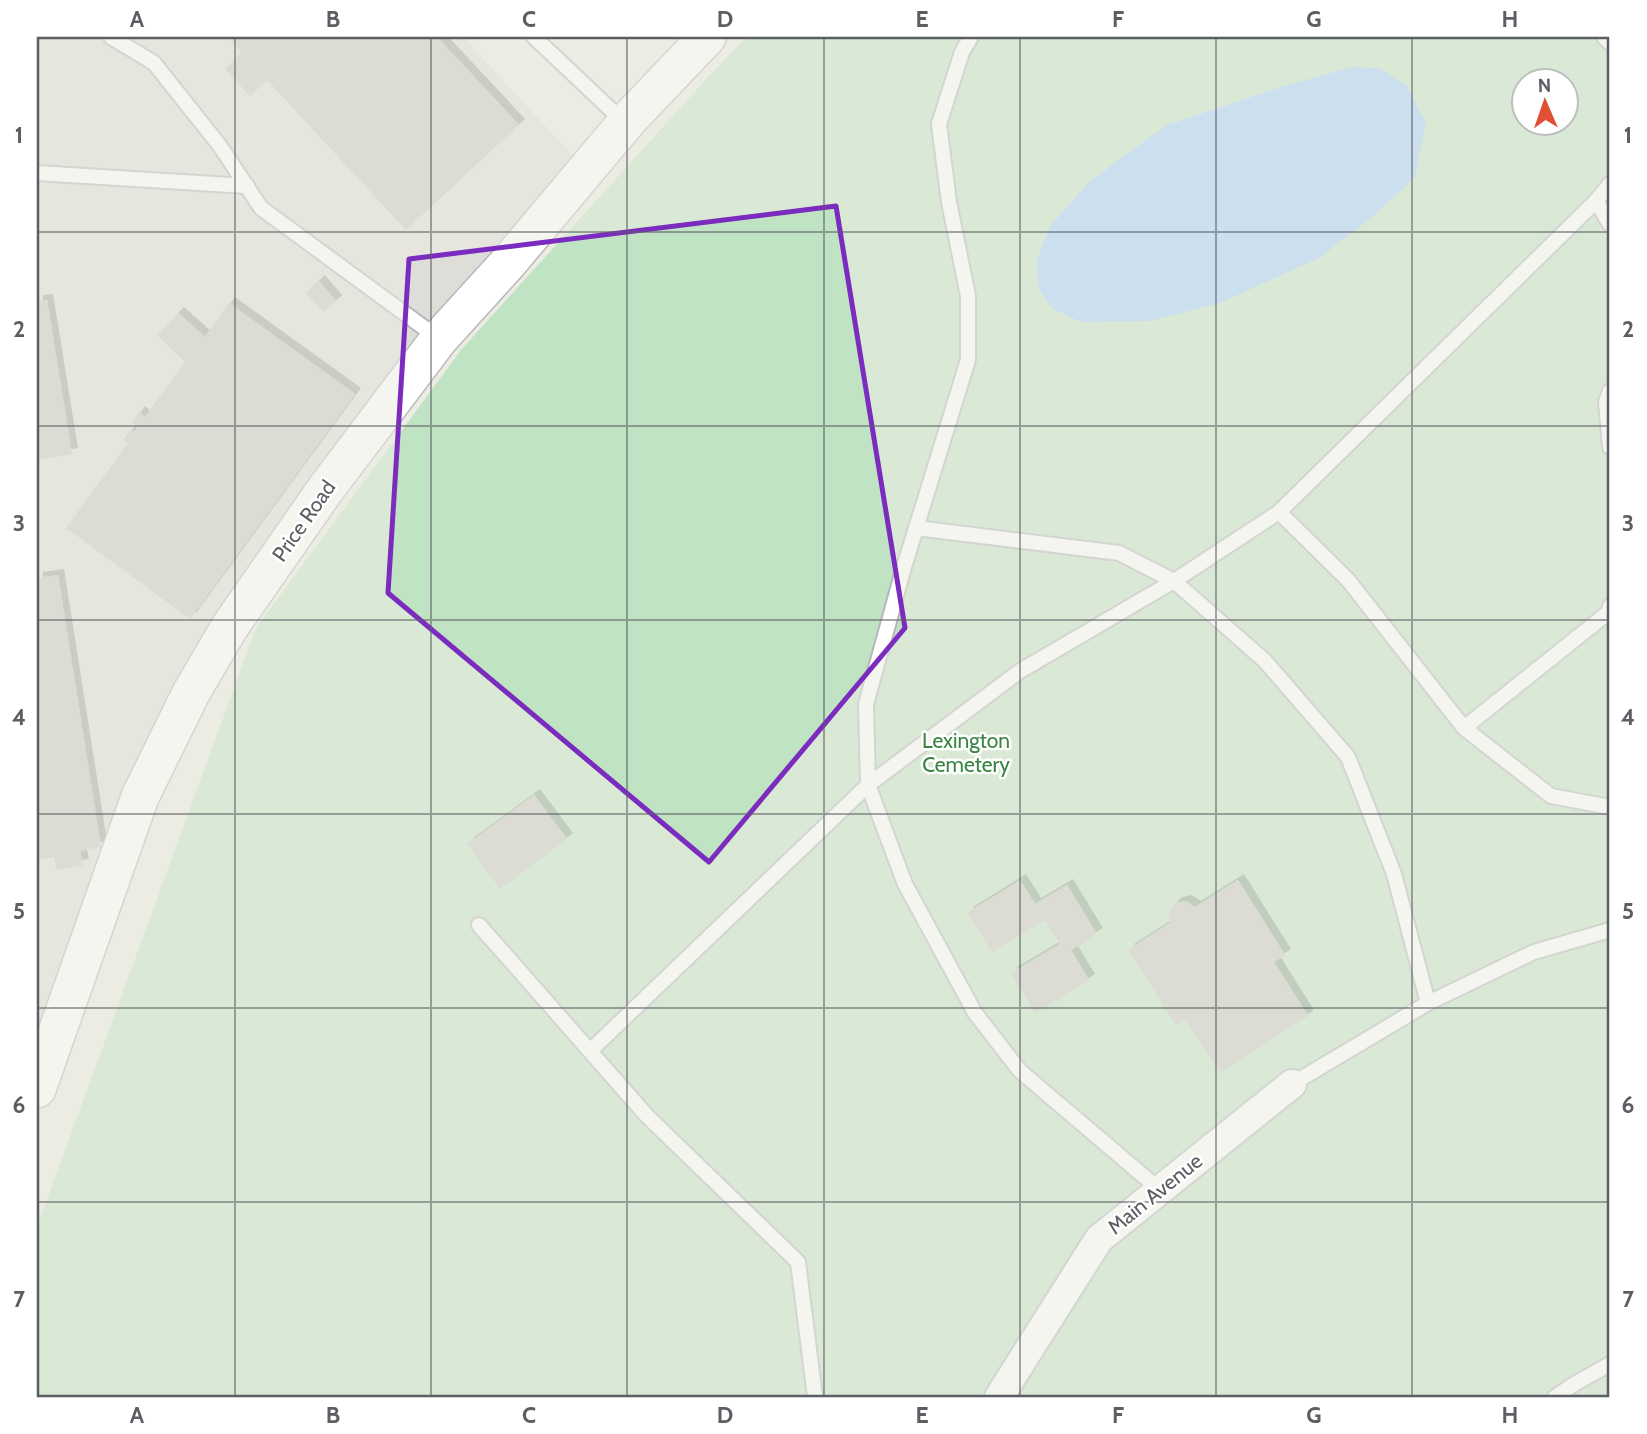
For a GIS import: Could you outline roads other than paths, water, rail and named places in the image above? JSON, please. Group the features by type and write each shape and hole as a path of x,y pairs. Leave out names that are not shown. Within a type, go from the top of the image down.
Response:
{"street":[{"name":"Price Road","path":"37,1089 140,797 191,693 229,628 325,489 439,338 508,263 626,124 707,37"},
{"name":"Main Avenue","path":"999,1397 1099,1239 1292,1084"}],"lane":[{"path":"111,37 154,63 220,146 261,208 439,338"},
{"path":"534,37 626,124"},
{"path":"971,37 962,52 939,124 948,202 968,296 968,360 866,704 867,785 905,884 975,1013 1020,1071 1160,1191"},
{"path":"1604,37 1610,43"},
{"path":"37,173 247,186"},
{"path":"590,1051 867,785 1020,671 1174,581 1279,512 1596,201 1610,184"},
{"path":"1596,201 1610,224"},
{"path":"1610,391 1606,402 1610,447"},
{"path":"1279,512 1348,580 1464,728 1551,796 1610,807"},
{"path":"916,528 1119,553 1174,581 1265,661 1348,757 1394,874 1428,1003"},
{"path":"1464,728 1609,612 1610,606"},
{"path":"479,925 648,1117 798,1262 815,1397"},
{"path":"1292,1084 1428,1003 1534,952 1610,930"},
{"path":"1555,1397 1610,1364"}],"water":[{"path":"1352,67 1379,68 1407,86 1426,124 1415,177 1377,213 1319,258 1220,303 1150,321 1081,322 1053,309 1039,290 1036,261 1051,225 1090,181 1167,125 1281,87"}],"park label":[{"name":"Lexington Cemetery","path":"966,753"}]}
